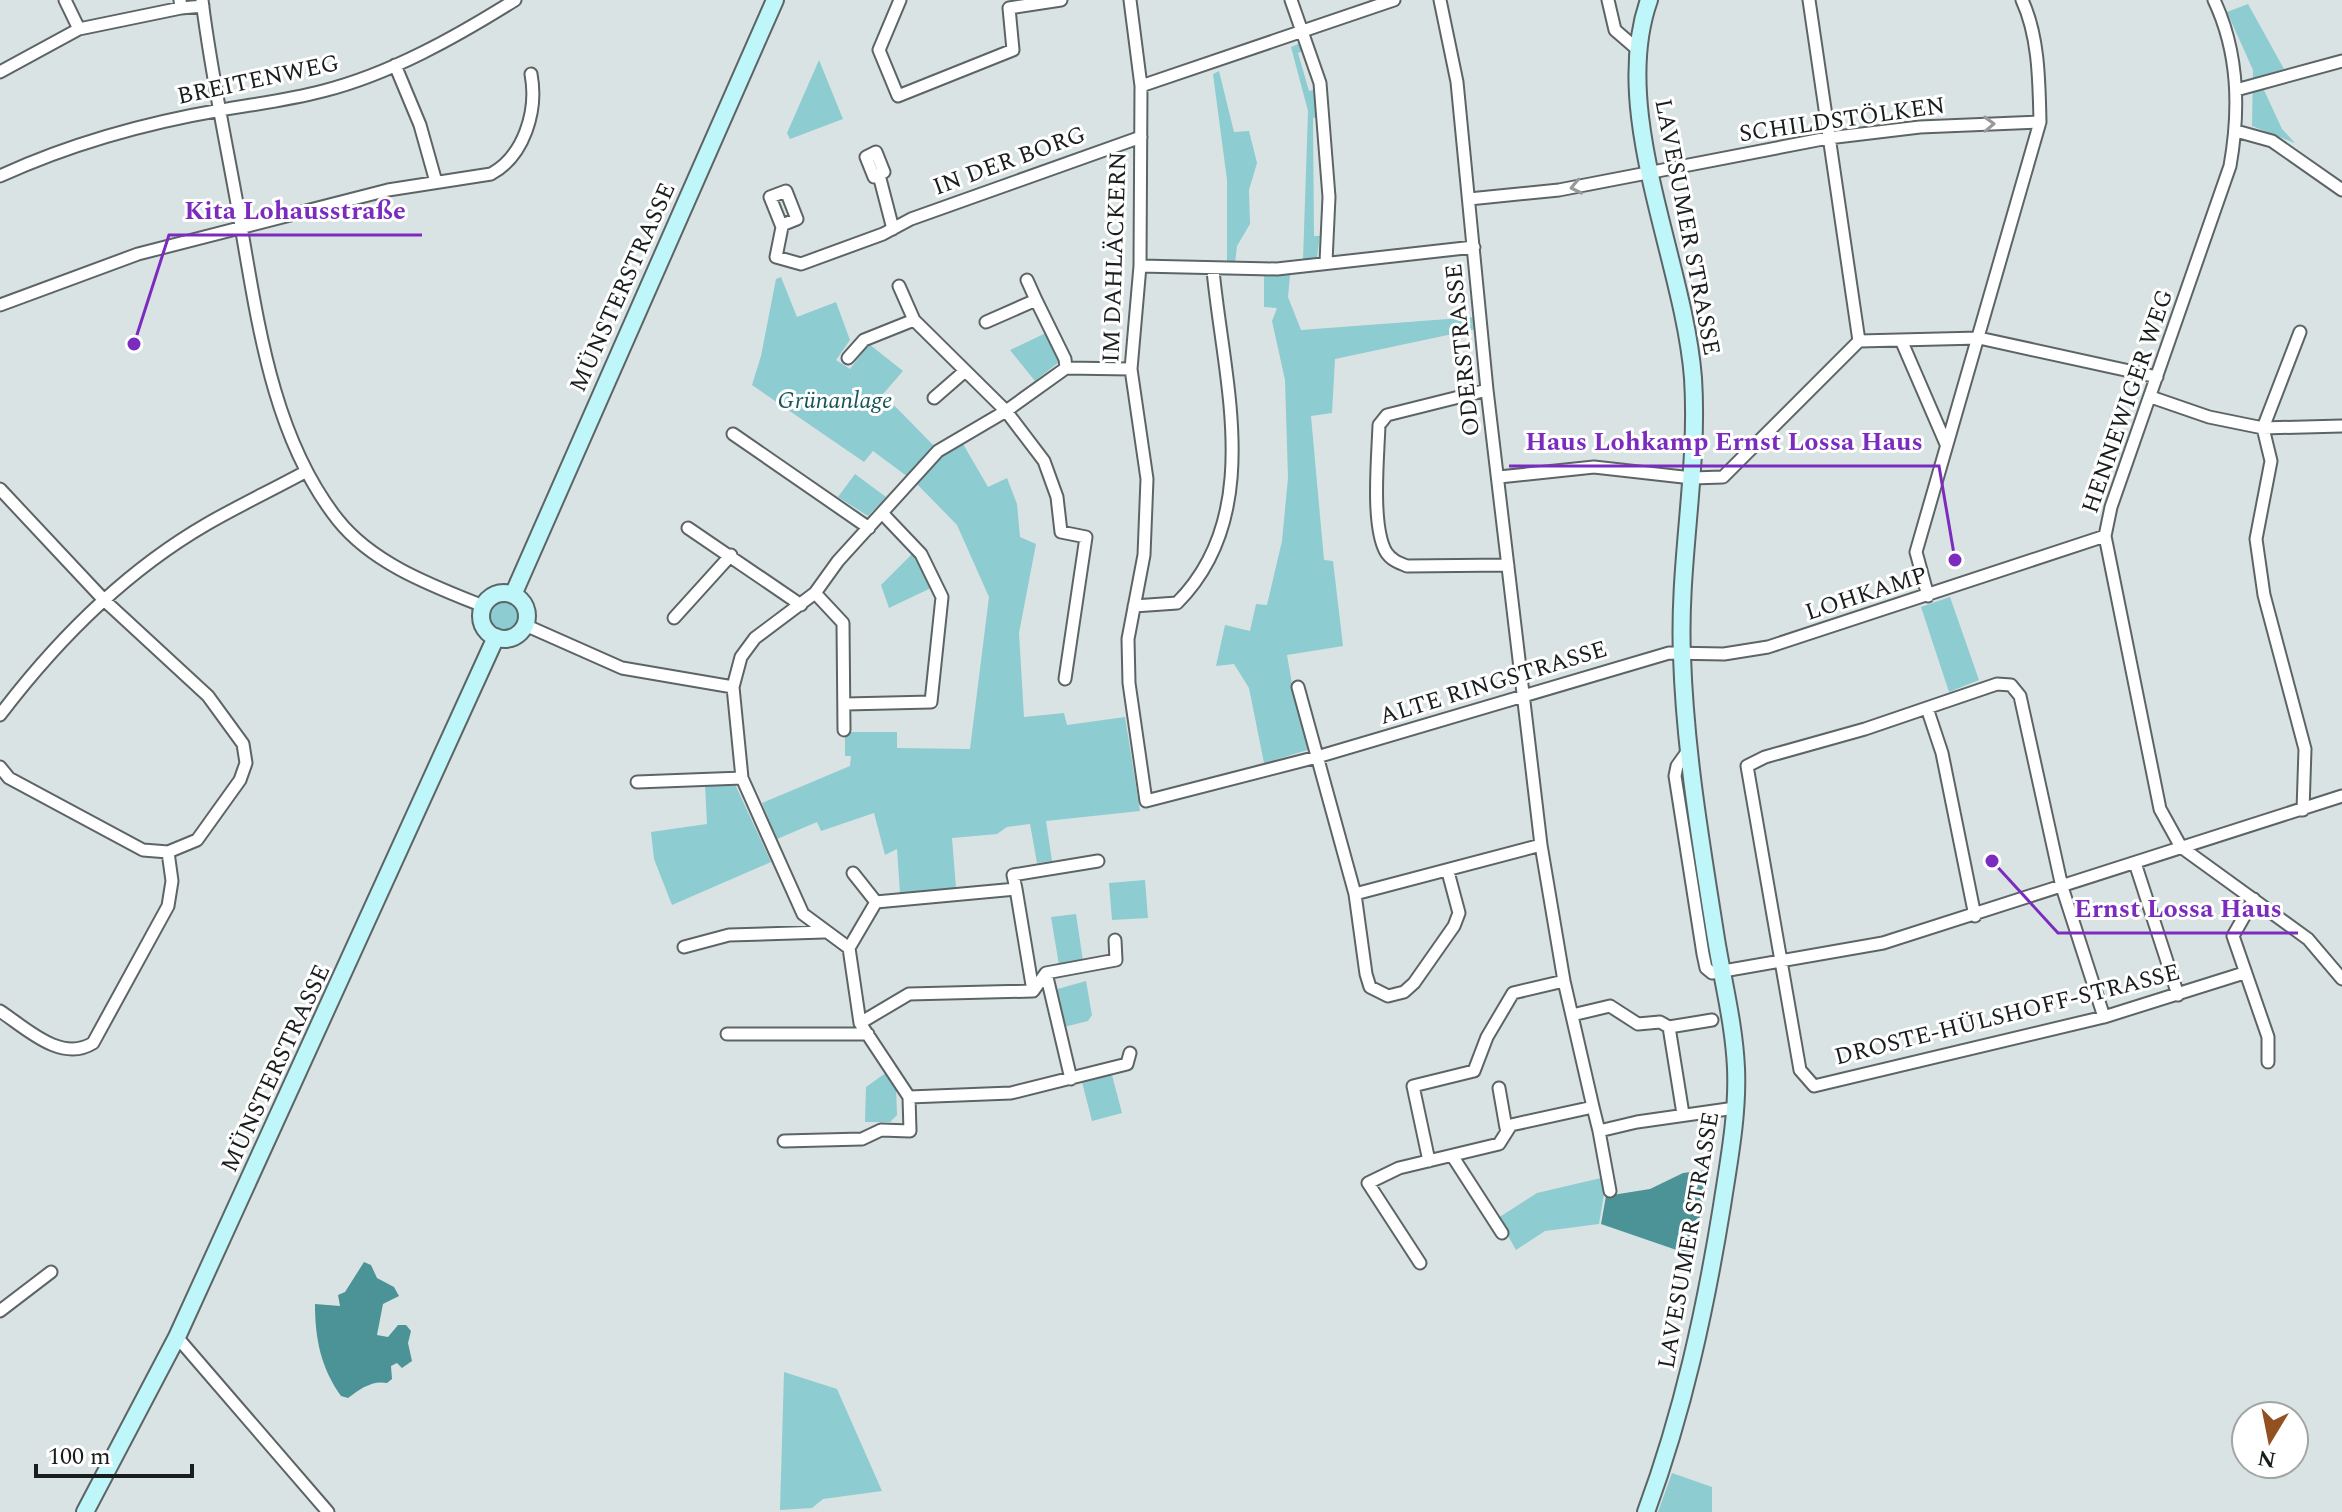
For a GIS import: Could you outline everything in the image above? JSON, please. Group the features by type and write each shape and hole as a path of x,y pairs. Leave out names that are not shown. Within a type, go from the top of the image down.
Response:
{"main road":[{"name":"MÜNSTERSTRASSE","path":"513,595 775,0"},
{"name":"LAVESUMER STRASSE","path":"1646,1512 1676,1423 1696,1349 1735,1108 1735,1051 1687,752 1681,652 1692,478 1693,379 1685,320 1638,106 1637,49 1649,0"},
{"path":"496,594 513,595 525,608 525,625 512,637 496,637 483,624 483,606 496,594"},
{"name":"MÜNSTERSTRASSE","path":"85,1512 177,1337 496,637"}],"street":[{"path":"65,0 79,29"},
{"name":"BREITENWEG","path":"0,176 37,159 126,130 323,91 395,65 474,26 515,0"},
{"path":"900,0 879,50 898,96 1013,50 1009,8 1061,0"},
{"name":"IM DAHLÄCKERN","path":"1130,0 1141,86 1140,266 1131,369 1147,479 1144,555 1128,639 1129,683 1146,801"},
{"path":"1291,0 1320,83 1329,197 1326,262"},
{"path":"1141,86 1394,0"},
{"name":"ODERSTRASSE","path":"1440,0 1457,82 1487,390 1541,845 1564,981 1610,1191"},
{"path":"1608,0 1615,30 1637,49"},
{"path":"1809,0 1859,341"},
{"path":"1928,596 1916,552 2040,122 2039,73 2028,14 2022,0"},
{"name":"HENNEWIGER WEG","path":"2214,0 2231,41 2236,90 2236,131 2230,166 2111,507 2105,536 2160,809 2181,847 2308,939 2342,979"},
{"path":"0,72 79,29 181,4 202,3 253,295 276,389 305,472 339,522 377,557 483,606"},
{"path":"2236,90 2342,61"},
{"path":"395,65 420,125 436,182"},
{"path":"0,305 117,260 388,190 491,174 518,152 535,95 531,74"},
{"name":"SCHILDSTÖLKEN","path":"1469,199 1559,190 1828,138 1920,127 2040,122"},
{"path":"2236,131 2272,141 2342,190"},
{"name":"IN DER BORG","path":"782,225 776,257 801,264 893,229 911,219 1141,137"},
{"path":"879,175 893,229"},
{"path":"1140,266 1213,270 1277,269 1474,247"},
{"path":"1134,606 1177,603 1198,583 1207,566 1228,497 1234,445 1232,414 1213,270"},
{"path":"1027,280 1065,359 1066,368"},
{"path":"899,286 914,320 1006,411 1044,461 1057,497 1061,532 1086,537 1065,679"},
{"path":"986,322 1036,300"},
{"path":"848,358 864,340 914,320"},
{"path":"2300,332 2263,428 2271,461 2256,539 2264,595 2305,749 2303,810"},
{"path":"1499,477 1594,467 1692,478 1723,477 1859,341 1979,338 2157,377"},
{"path":"1901,340 1946,444"},
{"path":"849,948 803,914 742,778 733,687 735,671 747,648 815,593 938,451 1006,411 1066,368 1131,369"},
{"path":"934,398 965,371"},
{"path":"1487,390 1387,415 1379,425 1377,509 1385,552 1394,561 1407,566 1508,565"},
{"path":"2151,397 2209,417 2263,428 2342,426"},
{"path":"733,434 869,528"},
{"path":"0,715 44,658 104,600 151,562 205,525 305,472"},
{"path":"0,489 104,600 208,696 243,744 246,763 240,780 197,840 168,852 143,850 9,778 0,767"},
{"path":"846,704 931,702 942,597 921,554 882,513"},
{"path":"688,528 801,605"},
{"name":"LOHKAMP","path":"1681,652 1724,654 1768,647 2105,536"},
{"path":"674,618 731,555"},
{"path":"815,593 843,623 844,730"},
{"path":"525,625 622,668 733,687"},
{"name":"ALTE RINGSTRASSE","path":"1146,801 1317,757 1681,652"},
{"path":"1781,962 1747,766 1765,757 1997,684 2011,685 2018,691 2062,887 2104,1017"},
{"path":"1298,687 1355,894 1370,987 1388,996 1404,992 1414,983 1454,926 1459,913 1448,872"},
{"path":"1927,708 1942,753 1975,916"},
{"path":"637,782 742,778"},
{"path":"1722,972 1883,943 2342,796"},
{"path":"1355,894 1448,872 1541,845"},
{"path":"0,1011 61,1049 78,1050 93,1043 168,906 172,881 168,852"},
{"path":"1033,991 1013,875 1098,861"},
{"path":"2135,863 2178,995"},
{"path":"853,873 876,902"},
{"path":"876,902 1016,889"},
{"path":"2254,899 2233,936 2268,1037 2268,1062"},
{"path":"784,1141 862,1139 881,1130 910,1131 909,1097 860,1023 849,948 876,902"},
{"path":"684,947 729,935 824,932"},
{"path":"1033,991 1046,973 1116,960 1115,940"},
{"name":"DROSTE-HÜLSHOFF-STRASSE","path":"1781,962 1800,1070 1814,1086 2104,1017 2244,973"},
{"path":"1046,973 1071,1079"},
{"path":"1429,1161 1413,1086 1474,1071 1487,1037 1513,993 1564,981"},
{"path":"860,1023 909,994 1033,991"},
{"path":"1572,1015 1610,1006 1638,1024 1660,1022 1669,1027 1712,1020"},
{"path":"1669,1027 1683,1114"},
{"path":"727,1034 868,1034"},
{"path":"909,1097 1011,1093 1127,1064 1130,1053"},
{"path":"1420,1263 1368,1183 1399,1168 1499,1144 1506,1128 1499,1088"},
{"path":"1506,1128 1593,1107"},
{"path":"1599,1131 1683,1114 1735,1108"},
{"path":"1453,1157 1502,1233"},
{"path":"0,1311 51,1272"},
{"path":"177,1337 328,1512"}],"green space":[{"path":"2248,4 2284,69 2258,77 2282,129 2295,143 2252,126 2253,70 2227,12"},
{"path":"1298,44 1305,50 1298,53 1309,91 1317,89 1320,117 1313,118 1314,236 1320,236 1317,257 1303,260 1308,111 1291,47"},
{"path":"819,60 843,119 790,139 787,133"},
{"path":"1219,71 1234,132 1249,131 1257,163 1249,190 1250,224 1237,246 1235,263 1227,262 1227,180 1213,74"},
{"path":"1290,275 1288,297 1301,330 1475,317 1476,329 1335,359 1332,413 1311,416 1324,560 1333,561 1343,646 1287,655 1311,749 1264,763 1249,688 1234,664 1216,666 1225,625 1250,631 1256,604 1267,605 1282,541 1288,478 1285,380 1272,321 1277,308 1264,307 1264,276"},
{"name":"Grünanlage","path":"781,277 797,317 836,302 850,340 836,360 850,369 869,344 903,371 883,394 936,448 908,477 873,451 864,462 752,385 776,279"},
{"path":"1048,332 1059,362 1035,381 1010,350"},
{"path":"963,444 988,487 1007,478 1017,504 1020,537 1036,544 1019,633 1024,717 1064,713 1067,725 1125,717 1140,811 1046,821 1052,861 1037,863 1030,824 1007,827 997,834 952,838 956,888 900,893 897,849 885,855 874,813 821,831 817,822 777,839 762,803 850,766 851,756 845,756 845,732 897,732 897,748 970,749 989,597 957,525 914,481 941,454"},
{"path":"855,474 886,497 868,516 838,497"},
{"path":"914,552 931,588 889,608 881,585"},
{"path":"1950,597 1979,680 1949,692 1921,607"},
{"path":"504,598 516,603 521,615 516,627 504,632 492,627 487,615 492,603"},
{"path":"734,782 771,862 672,905 654,859 651,832 707,824 705,784"},
{"path":"1145,880 1148,918 1112,920 1109,883"},
{"path":"1076,914 1083,961 1059,965 1051,917"},
{"path":"1086,981 1092,1015 1088,1021 1064,1027 1054,990"},
{"path":"887,1072 896,1085 897,1115 890,1122 865,1122 866,1087"},
{"path":"1112,1075 1122,1113 1092,1121 1082,1082"},
{"path":"1601,1178 1604,1194 1599,1224 1545,1231 1516,1250 1498,1218 1537,1193"},
{"path":"784,1372 837,1389 882,1491 823,1499 812,1508 780,1510"},
{"path":"1672,1473 1712,1487 1712,1512 1658,1512"}],"shaded area":[{"path":"1707,1170 1694,1256 1601,1224 1606,1196 1650,1189 1683,1173"},
{"path":"364,1262 371,1265 377,1278 394,1287 399,1296 383,1304 377,1335 388,1337 398,1325 406,1325 411,1331 408,1343 412,1361 402,1368 397,1363 391,1366 392,1379 387,1383 371,1384 348,1398 341,1396 324,1364 316,1329 315,1304 340,1306 338,1295 345,1292"}],"place":[{"name":"Kita Lohausstraße","path":"134,344"},
{"name":"Haus Lohkamp Ernst Lossa Haus","path":"1955,560"},
{"name":"Ernst Lossa Haus","path":"1992,861"}]}
